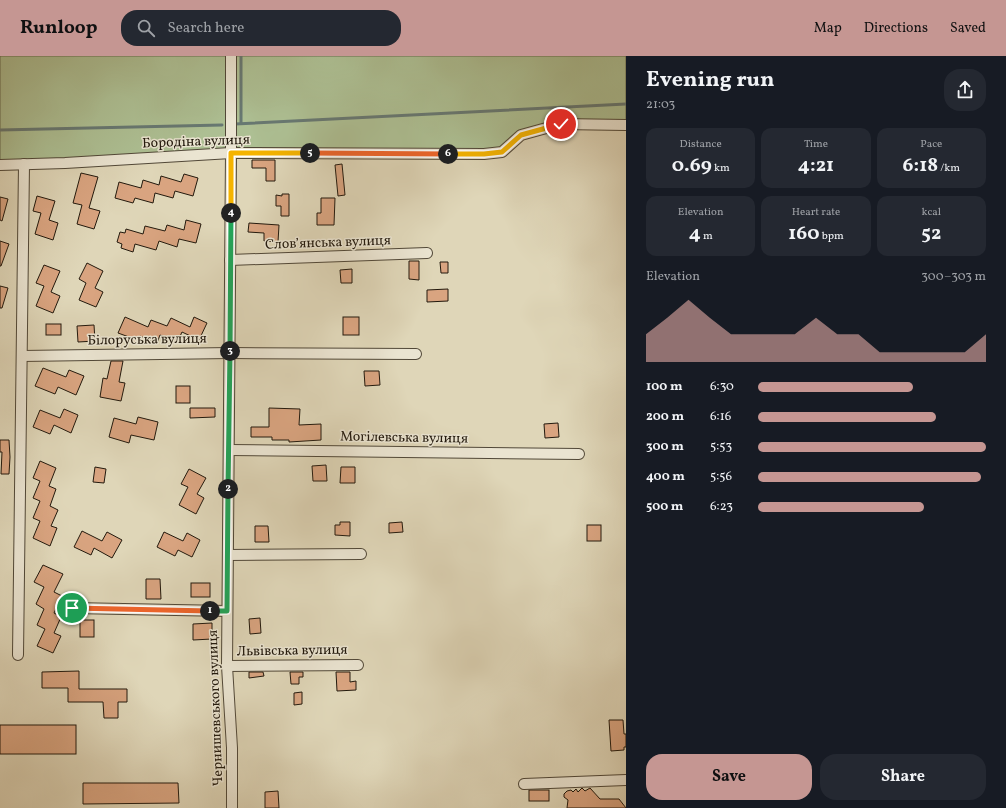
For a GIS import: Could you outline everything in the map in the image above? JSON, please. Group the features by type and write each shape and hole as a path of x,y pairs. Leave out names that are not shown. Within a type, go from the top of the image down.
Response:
{"street":[{"name":"Чернишевського вулиця","path":"231,56 227,666 232,748 232,808"},
{"name":"Бородіна вулиця","path":"0,165 65,163 231,153 484,154 502,152 521,135 561,124 626,125"},
{"path":"18,655 24,164"},
{"name":"Слов’янська вулиця","path":"230,260 427,253"},
{"name":"Білоруська вулиця","path":"22,356 230,353 416,354"},
{"name":"Могілевська вулиця","path":"229,450 579,454"},
{"path":"228,555 360,554"},
{"path":"72,608 227,611"},
{"name":"Львівська вулиця","path":"227,666 358,665"},
{"path":"524,784 626,780"}],"green space":[{"path":"0,56 626,56 626,126 561,125 521,135 502,151 346,153 0,165"}],"building":[{"path":"252,160 275,160 275,181 266,181 266,168 252,168"},
{"path":"342,164 345,195 338,196 335,165"},
{"path":"81,173 98,177 89,208 100,211 94,229 77,224 82,205 73,203"},
{"path":"184,174 198,178 193,196 175,191 173,198 155,193 153,203 135,198 133,203 115,198 119,182 141,188 143,180 159,185 161,176 181,182"},
{"path":"282,194 289,194 289,216 281,216 281,206 276,206 276,195 282,196"},
{"path":"37,196 55,201 49,220 58,223 53,240 35,234 41,213 33,211"},
{"path":"0,197 8,199 2,221 0,220"},
{"path":"321,198 335,198 334,225 317,225 317,213 321,213"},
{"path":"186,220 201,224 196,243 179,239 177,247 159,241 156,250 135,244 133,252 121,248 122,244 117,242 120,232 125,233 126,229 143,234 145,226 165,231 167,225 184,230"},
{"path":"249,223 279,225 278,242 264,241 264,233 248,232"},
{"path":"0,241 9,244 1,266 0,266"},
{"path":"409,261 419,261 419,280 409,279"},
{"path":"440,262 448,262 448,273 441,273"},
{"path":"87,263 103,271 95,288 103,292 96,307 79,300 86,283 79,279"},
{"path":"44,265 60,271 51,292 60,296 53,313 36,306 44,286 36,283"},
{"path":"352,269 352,283 341,283 340,270"},
{"path":"0,286 8,288 2,308 0,308"},
{"path":"448,289 448,301 427,302 427,290"},
{"path":"125,317 148,327 151,320 167,326 171,318 190,327 194,317 207,323 199,340 182,332 177,343 160,335 157,343 140,336 137,344 128,340 129,337 118,333"},
{"path":"343,317 359,317 359,335 343,335"},
{"path":"46,324 61,324 61,335 46,335"},
{"path":"94,325 95,341 78,342 77,326"},
{"path":"111,361 123,361 119,382 125,383 121,401 100,397 103,378 107,379"},
{"path":"43,368 66,377 69,370 84,376 76,395 58,387 55,394 35,386"},
{"path":"364,371 379,371 380,385 365,386"},
{"path":"176,386 190,386 190,403 176,403"},
{"path":"190,408 215,408 215,417 190,418"},
{"path":"269,408 300,409 299,425 321,424 321,440 289,442 289,440 272,440 272,437 251,437 251,427 269,427"},
{"path":"64,409 78,415 71,433 54,425 50,434 33,427 40,410 60,418"},
{"path":"138,417 158,422 154,440 131,435 129,443 109,437 114,418 136,424"},
{"path":"558,423 559,437 545,438 544,424"},
{"path":"0,440 9,440 9,474 1,474 2,452 0,452"},
{"path":"40,461 56,468 49,486 56,489 50,506 58,510 51,526 57,528 50,546 33,538 40,521 33,518 40,501 33,498 40,481 33,478"},
{"path":"326,465 327,481 313,481 312,466"},
{"path":"95,467 106,469 104,483 93,482"},
{"path":"341,467 355,467 355,483 340,483"},
{"path":"189,469 206,478 197,494 204,498 196,514 179,505 188,487 181,484"},
{"path":"340,522 350,522 350,536 335,535 335,525 340,525"},
{"path":"402,522 403,532 389,533 389,523"},
{"path":"587,525 601,525 601,541 587,541"},
{"path":"255,526 268,526 269,542 255,542"},
{"path":"82,531 102,541 107,532 122,540 112,558 94,548 91,555 74,547"},
{"path":"164,532 183,541 187,533 200,540 192,557 178,550 175,556 157,547"},
{"path":"43,565 63,574 54,592 62,596 54,613 61,617 54,633 61,636 53,653 37,646 45,629 37,625 44,609 36,604 44,587 34,582"},
{"path":"146,579 160,579 161,599 146,599"},
{"path":"191,583 210,583 210,597 191,597"},
{"path":"260,618 261,633 250,634 249,619"},
{"path":"80,620 94,620 94,637 80,637"},
{"path":"212,623 212,639 193,640 193,624"},
{"path":"79,671 79,689 127,689 127,702 118,702 118,718 104,718 103,702 68,702 68,688 42,688 42,672"},
{"path":"249,672 263,672 264,676 249,678"},
{"path":"290,672 303,672 303,677 299,677 299,684 291,684"},
{"path":"336,672 350,672 350,682 356,681 356,690 337,691"},
{"path":"302,692 302,704 294,705 294,693"},
{"path":"609,720 623,720 624,734 626,734 626,747 624,747 624,750 611,751"},
{"path":"0,725 76,725 76,754 0,754"},
{"path":"83,783 178,783 179,803 83,804"},
{"path":"582,788 585,791 590,788 600,799 619,799 626,808 567,808 568,800 564,797 564,794 571,790 573,792 576,789 578,792"},
{"path":"529,790 549,790 549,801 529,801"},
{"path":"278,791 279,808 265,808 265,792"}],"waterway":[{"path":"241,56 241,123"},
{"path":"235,124 626,104"},
{"path":"0,130 222,125"}],"route":[{"path":"72,608 227,611 231,153 484,154 502,152 521,135 561,124"}]}
